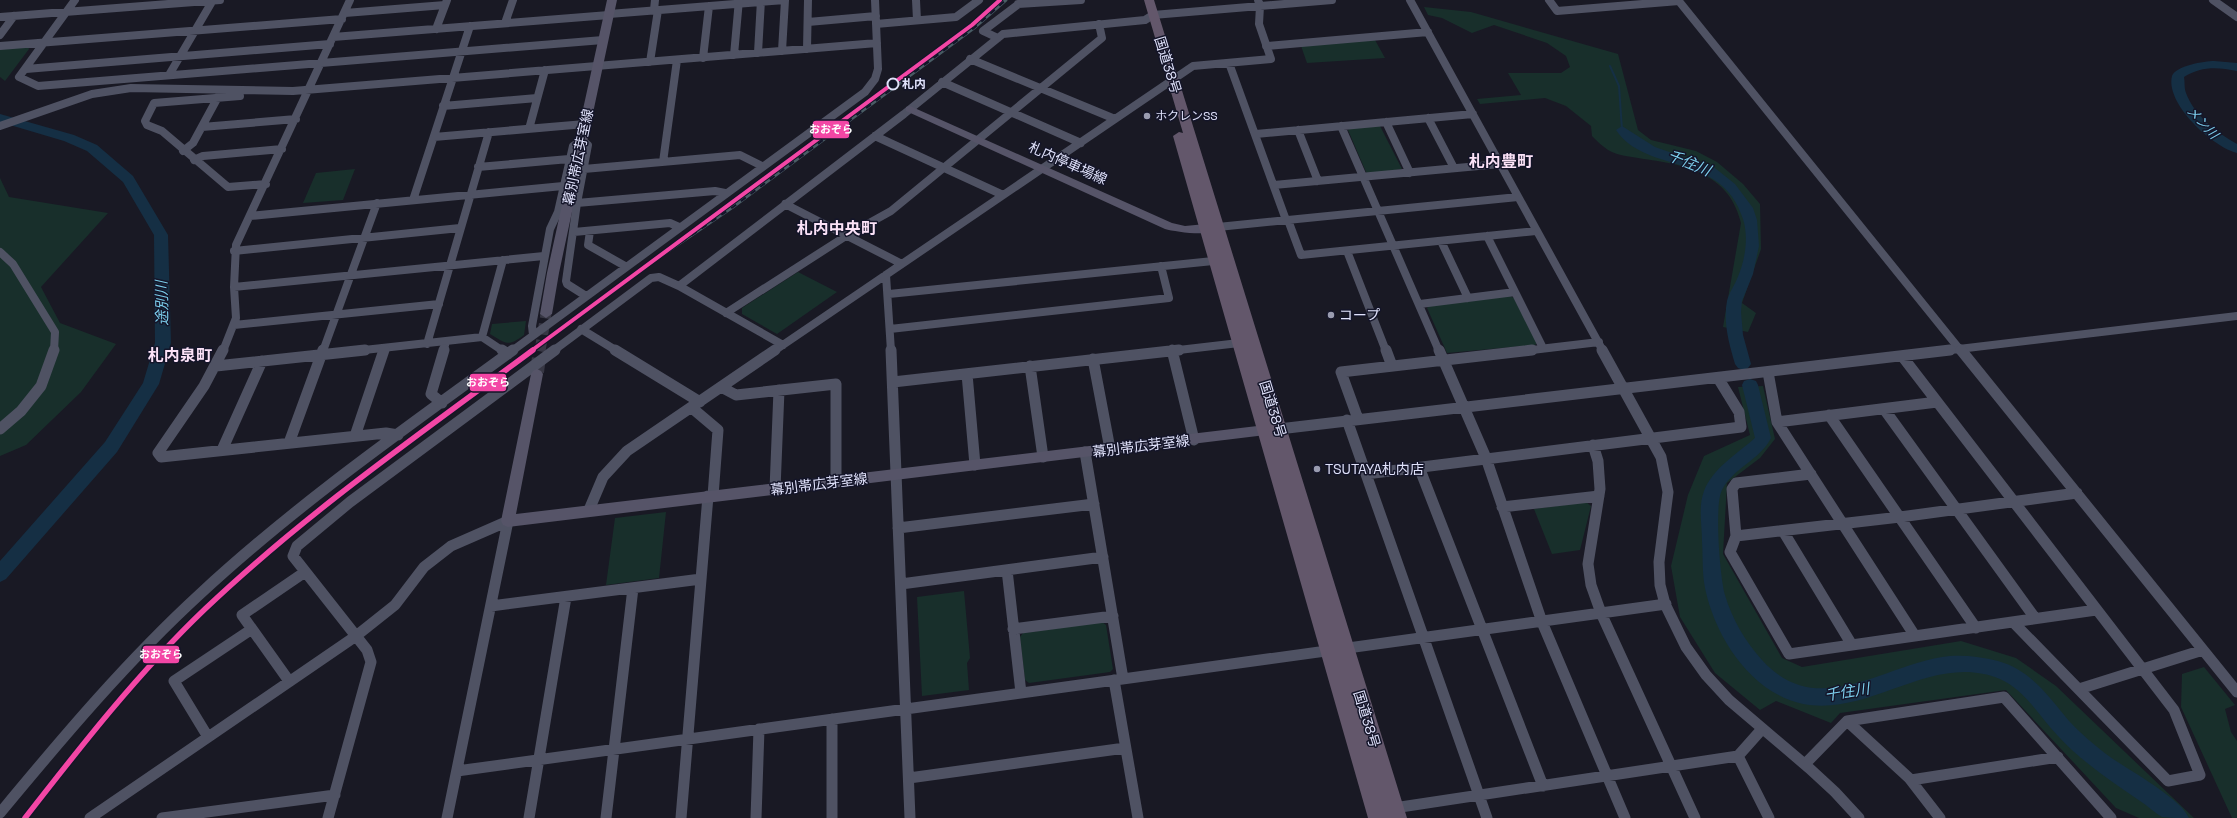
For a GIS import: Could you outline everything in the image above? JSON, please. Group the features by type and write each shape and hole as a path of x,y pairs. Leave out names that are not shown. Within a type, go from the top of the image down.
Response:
{"highway":[{"name":"国道38号","path":"1139,0 1149,18 1272,429 1346,648 1395,813"},
{"name":"国道38号","path":"1149,0 1149,18"},
{"name":"国道38号","path":"1222,260 1239,343 1272,429 1328,651 1378,818"}],"main road":[{"name":"幕別帯広芽室線","path":"546,314 553,272 612,0"},
{"name":"札内停車場線","path":"910,109 1170,226 1185,230 1212,228"},
{"path":"508,521 536,374"},
{"name":"幕別帯広芽室線","path":"508,521 590,510 1194,440 1272,429"}],"street":[{"path":"75,0 19,77 38,86 603,40"},
{"path":"0,17 215,0"},
{"path":"169,75 215,0"},
{"path":"350,0 234,251 236,318 234,324 216,366 158,453 161,457 355,436 386,433 398,434"},
{"path":"505,23 513,0"},
{"path":"650,62 656,10 655,0"},
{"path":"26,69 180,56 436,29 656,10 696,4 709,6 739,2 785,0 782,51"},
{"path":"807,49 808,0"},
{"path":"0,813 76,722 134,658 199,595 303,506 625,266 865,92 875,78 878,69 875,0"},
{"path":"916,0 917,20"},
{"path":"808,22 917,20 956,17 979,0"},
{"path":"998,38 983,31 1021,2 1081,0"},
{"path":"679,286 910,109 970,59 998,38 1009,32 1099,24 1259,3 1332,0"},
{"path":"1410,0 1661,457 1668,492 1659,553 1660,585 1683,646 1696,664 1735,706 1832,787 1859,818"},
{"path":"1549,0 1557,11 1679,0 2237,692"},
{"path":"2213,0 2237,17"},
{"path":"758,53 761,1"},
{"path":"0,46 343,16 446,2 436,29"},
{"path":"734,55 739,2"},
{"path":"590,510 596,487 614,462 721,387 1081,143 1168,82 1193,66 1271,59 1259,24 1259,3"},
{"path":"703,58 709,6"},
{"path":"0,35 14,16"},
{"path":"726,313 846,236 891,211 1039,88 1102,38 1099,24"},
{"path":"413,200 470,26"},
{"path":"1266,46 1428,32"},
{"path":"0,126 92,94 131,88 273,91 309,90 876,43"},
{"path":"970,59 1116,119"},
{"path":"663,162 677,60"},
{"path":"1230,63 1301,255 1536,231"},
{"path":"529,128 545,70"},
{"path":"942,82 1081,143"},
{"path":"266,184 228,186 183,151 162,131 147,125 145,121 154,103 273,91"},
{"path":"183,151 193,143 218,97"},
{"path":"443,106 537,98"},
{"path":"1256,134 1473,114"},
{"path":"1428,118 1454,168"},
{"path":"202,127 296,119"},
{"path":"1386,122 1410,173"},
{"path":"434,137 585,124"},
{"path":"1341,126 1465,407 1486,458 1542,622 1626,818"},
{"path":"1298,130 1318,181"},
{"path":"426,344 489,132"},
{"path":"875,136 1003,195"},
{"path":"533,335 532,326 550,229 558,212 573,146 582,140 588,145 577,204 566,281 567,284 586,296"},
{"path":"194,160 203,156 282,149"},
{"path":"584,169 740,155 762,166"},
{"path":"478,167 570,159"},
{"path":"1274,185 1500,164"},
{"path":"250,216 563,186"},
{"path":"577,204 716,190 725,193"},
{"path":"1212,228 1518,197"},
{"path":"289,443 377,204"},
{"path":"786,204 902,264"},
{"path":"574,232 670,223 679,227"},
{"path":"234,251 460,228"},
{"path":"590,231 588,245 625,266"},
{"path":"1487,236 1543,348"},
{"path":"1441,241 1468,298"},
{"path":"1347,251 1392,366"},
{"path":"0,252 13,264 55,332 55,340 50,364 40,386 21,411 0,429"},
{"path":"234,286 544,256"},
{"path":"482,337 503,260"},
{"path":"888,294 1222,260"},
{"path":"890,329 1169,298 1161,266"},
{"path":"886,275 893,382 910,818"},
{"path":"328,818 371,662 368,650 293,556 297,546 350,502 651,278 659,277 679,286 783,345"},
{"path":"1420,304 1515,292"},
{"path":"234,324 439,304"},
{"path":"1272,429 1718,378 2237,316"},
{"path":"582,329 696,405 718,430 700,579 681,818"},
{"path":"216,366 482,337 508,354"},
{"path":"442,403 431,394 446,342"},
{"path":"1487,818 1422,638 1366,474 1341,372 1599,342"},
{"path":"893,382 1239,343"},
{"path":"355,436 384,348"},
{"path":"1172,350 1194,440"},
{"path":"1902,356 2174,710 2200,776 2168,781 2013,622"},
{"path":"1093,359 1110,449"},
{"path":"222,450 262,361"},
{"path":"1030,366 1043,457"},
{"path":"1768,372 1777,422 1915,636"},
{"path":"967,374 975,465"},
{"path":"1366,474 1740,427 1739,412 1718,378"},
{"path":"721,387 736,395 836,384 836,482"},
{"path":"776,489 779,390"},
{"path":"1777,422 1938,402"},
{"path":"1884,409 2035,618"},
{"path":"1829,415 1976,628"},
{"path":"1593,445 1599,461 1602,483 1588,557 1588,580 1601,613 1695,818"},
{"path":"1085,452 1113,616 1126,748 1138,818"},
{"path":"1419,467 1544,786"},
{"path":"1811,474 1736,483 1732,489 1736,536 1730,552 1790,654 2096,610"},
{"path":"1736,536 1900,517 2077,493"},
{"path":"1502,507 1599,496"},
{"path":"898,528 1094,504"},
{"path":"447,818 508,521"},
{"path":"90,818 356,636 395,605 424,567 450,546 508,521"},
{"path":"1783,531 1852,645"},
{"path":"901,584 1103,557"},
{"path":"1007,570 1021,693"},
{"path":"289,682 242,615 305,572"},
{"path":"491,606 700,579"},
{"path":"606,818 633,588"},
{"path":"529,818 566,597"},
{"path":"457,771 1666,604"},
{"path":"1013,629 1113,616"},
{"path":"208,737 174,681 252,629"},
{"path":"2079,689 2203,650"},
{"path":"1805,764 1848,721 2004,697 2111,818"},
{"path":"832,719 832,818"},
{"path":"1848,721 1879,747 1911,780 1940,818"},
{"path":"756,818 760,729"},
{"path":"1395,813 1479,795 1608,777 1738,756 1762,729"},
{"path":"909,778 1126,748"},
{"path":"1738,756 1769,818"},
{"path":"1911,780 2058,757"},
{"path":"162,818 335,795"}],"green space":[{"path":"1424,7 1471,12 1618,54 1638,130 1651,140 1696,151 1717,162 1743,184 1760,204 1761,249 1742,303 1756,313 1748,332 1723,327 1741,223 1735,207 1727,194 1717,183 1705,175 1691,169 1616,154 1604,147 1592,136 1591,126 1566,106 1545,98 1480,104 1477,99 1521,95 1508,73 1561,73 1570,67 1566,56 1547,43 1494,25 1472,33 1442,18 1428,15"},
{"path":"1375,40 1385,58 1307,63 1301,46"},
{"path":"28,47 29,49 5,81 0,77 0,49"},
{"path":"1380,126 1402,169 1369,174 1366,172 1348,130 1350,128"},
{"path":"355,169 343,200 303,203 316,173"},
{"path":"0,178 9,197 108,213 41,287 60,323 116,344 81,392 26,445 0,456"},
{"path":"798,272 837,292 777,334 742,314 742,308"},
{"path":"1510,296 1514,298 1537,343 1535,345 1447,353 1427,308 1429,306"},
{"path":"526,321 524,335 511,343 504,342 490,334 492,324"},
{"path":"1763,386 1775,439 1760,458 1727,483 1723,554 1782,658 1802,667 1961,641 2016,658 2056,686 2194,818 2139,818 2116,808 2006,690 1840,713 1831,723 1776,701 1760,710 1715,673 1680,617 1671,566 1688,495 1704,456 1750,435 1738,387"},
{"path":"1586,502 1591,506 1580,550 1552,554 1534,509"},
{"path":"666,512 659,578 606,585 615,518"},
{"path":"964,591 970,658 967,663 969,690 922,696 917,597"},
{"path":"1102,622 1106,625 1113,669 1110,672 1029,683 1025,680 1020,637 1023,633"},
{"path":"2204,667 2235,705 2225,709 2231,732 2237,741 2237,818 2232,818 2181,707 2182,674"}],"waterway":[{"name":"メン川","path":"2237,67 2214,64 2199,66 2185,71 2178,76 2179,92 2183,101 2195,118 2220,139 2237,149"},
{"name":"千住川","path":"1610,66 1619,86 1622,130"},
{"name":"途別川","path":"0,118 69,138 92,148 128,179 161,235 163,343 151,384 111,447 0,574"},
{"name":"千住川","path":"1622,130 1650,150 1691,163 1710,171 1730,187 1746,208 1750,220 1752,246 1746,274 1737,293 1734,312 1736,335 1743,364"},
{"name":"千住川","path":"1750,385 1763,438 1761,442 1734,464 1716,484 1711,496 1709,514 1712,574 1714,588 1721,611 1737,643 1759,670 1772,681 1787,690 1803,695 1829,697 1854,694 1925,670 1949,665 1974,664 2000,670 2019,680 2027,687 2043,703 2063,728 2089,753 2150,795 2179,818"}],"tunnel":[{"path":"540,351 546,314"},
{"path":"537,372 540,350"}],"railway":[{"path":"642,269 733,207 974,28 1006,0"}],"transit line":[{"name":"おおぞら","path":"25,818 89,737 156,659 204,610 282,541 405,444 972,25 1000,0"}],"place":[{"name":"札内","path":"893,84"},
{"name":"ホクレンSS","path":"1147,116"},
{"name":"コープ","path":"1331,315"},
{"name":"TSUTAYA札内店","path":"1317,469"}],"district":[{"name":"札内豊町","path":"1501,161"},
{"name":"札内中央町","path":"837,228"},
{"name":"札内泉町","path":"180,355"}]}
